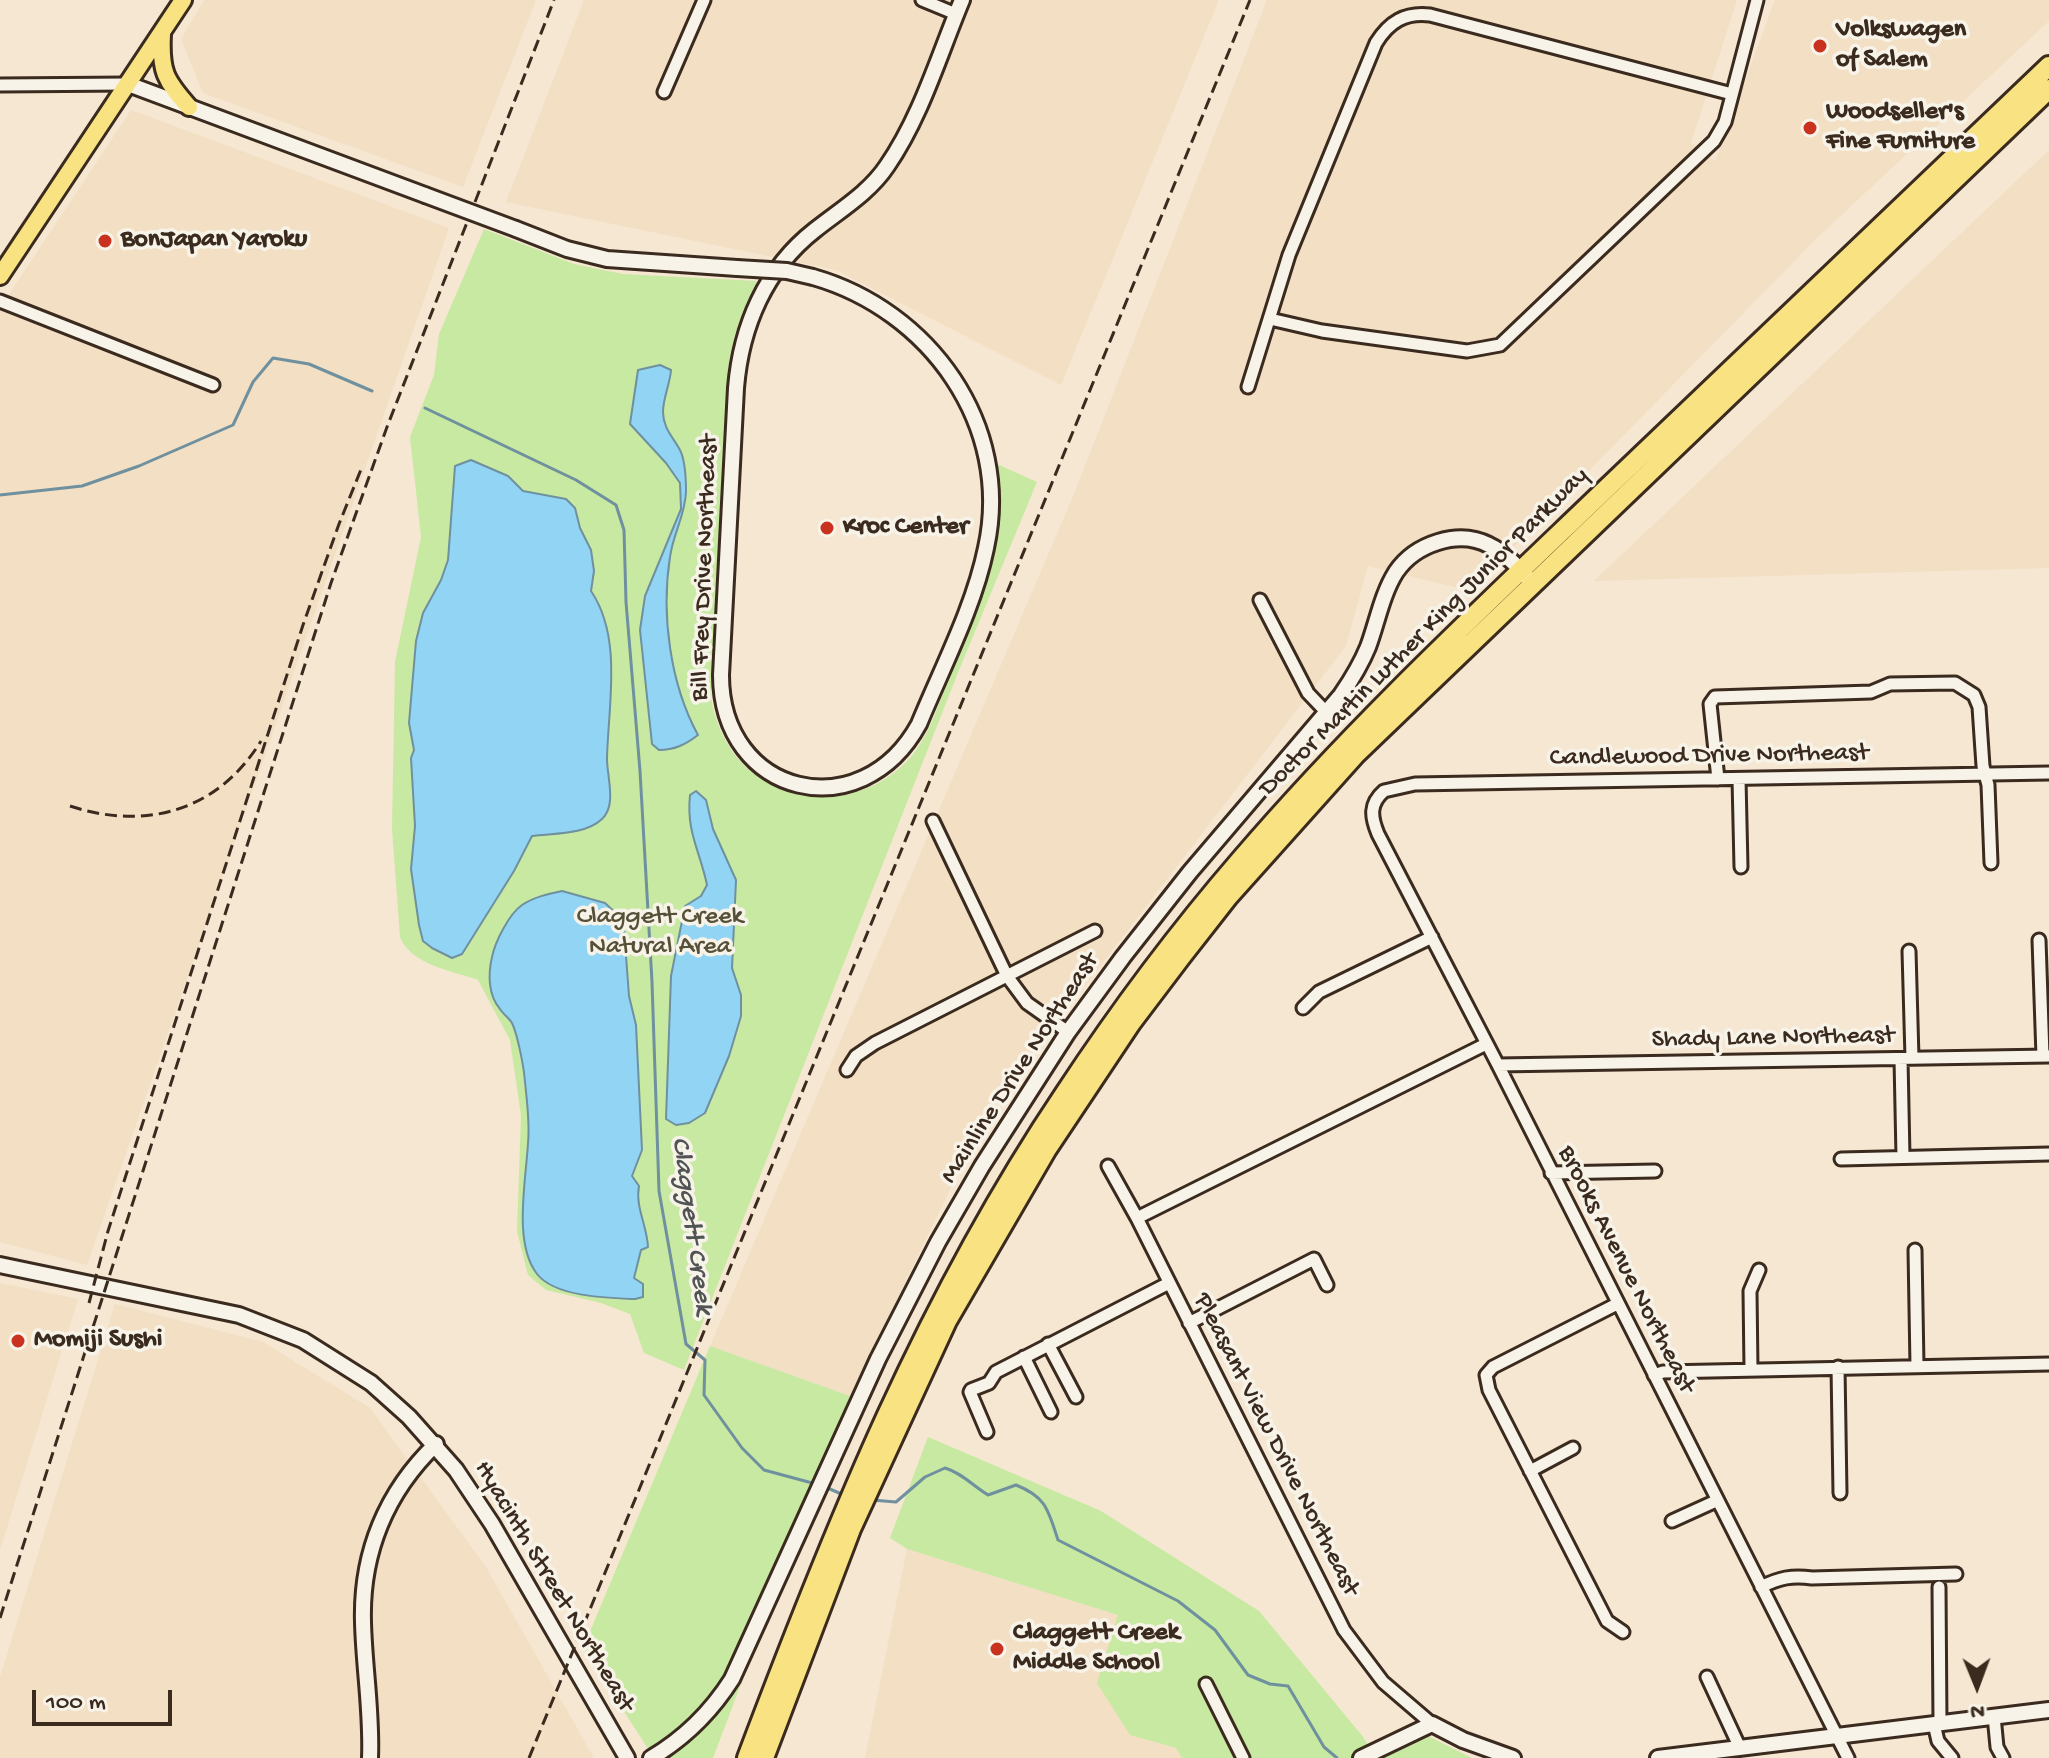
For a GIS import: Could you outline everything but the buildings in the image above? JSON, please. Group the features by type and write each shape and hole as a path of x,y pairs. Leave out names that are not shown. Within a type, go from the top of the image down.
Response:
{"highway":[{"name":"Doctor Martin Luther King Junior Parkway","path":"747,1758 869,1468 997,1232 1054,1137 1131,1023 1228,897 1317,795 1526,577 2049,66"},
{"name":"Doctor Martin Luther King Junior Parkway","path":"1526,577 2049,89"},
{"path":"1955,178 2010,135 2049,99"},
{"name":"Doctor Martin Luther King Junior Parkway","path":"764,1758 845,1525"}],"main road":[{"path":"0,276 183,0"},
{"path":"162,32 161,60 166,78 189,107"}],"street":[{"path":"664,92 704,0"},
{"path":"922,0 959,7"},
{"path":"1270,319 1322,331 1467,351 1500,345 1714,141 1725,122 1757,0"},
{"name":"Bill Frey Drive Northeast","path":"128,84 567,249 607,259 737,268 787,271 813,277 862,295 897,316 928,345 956,381 976,422 987,466 990,495 987,545 981,571 909,742 882,770 867,778 848,785 818,788 776,776 745,751 731,731 724,712 721,675 736,388 744,338 760,297 784,261 804,240 870,187 899,148 959,7"},
{"path":"1248,387 1289,255 1376,43 1391,23 1411,15 1430,15 1732,94"},
{"path":"0,85 128,84"},
{"path":"0,301 213,385"},
{"name":"Mainline Drive Northeast","path":"651,1758 680,1739 719,1700 745,1653 878,1359 938,1242 982,1166 1068,1032 1190,872 1327,713 1355,674 1397,571 1418,551 1447,540 1472,540 1488,545 1526,577"},
{"path":"1260,600 1308,693 1327,713"},
{"path":"1718,779 1710,704 1715,697 1871,692 1890,684 1955,683 1972,693 1979,707 1988,785 1991,863"},
{"name":"Candlewood Drive Northeast","path":"1375,800 1389,789 1415,784 2049,773"},
{"path":"1739,779 1741,867"},
{"name":"Brooks Avenue Northeast","path":"1375,800 1372,811 1375,829 1498,1065 1848,1758"},
{"path":"933,821 1007,976 1027,1003 1068,1032"},
{"path":"847,1070 865,1049 1095,931"},
{"path":"1303,1008 1319,992 1432,937"},
{"path":"2039,940 2046,1056"},
{"path":"1903,1157 1909,951"},
{"path":"1137,1218 1486,1044"},
{"name":"Shady Lane Northeast","path":"1498,1065 2046,1056"},
{"path":"1841,1159 2049,1154"},
{"name":"Pleasant View Drive Northeast","path":"1108,1166 1344,1630 1383,1682 1432,1724"},
{"path":"1551,1173 1655,1171"},
{"path":"1915,1250 1917,1366"},
{"path":"1189,1323 1314,1259 1327,1285"},
{"name":"Hyacinth Street Northeast","path":"0,1265 203,1306 267,1324 324,1351 391,1399 436,1444 492,1524 627,1758"},
{"path":"1751,1369 1750,1291 1759,1270"},
{"path":"987,1432 970,1392 977,1386 989,1383 996,1372 1048,1344 1169,1283"},
{"path":"1617,1304 1493,1367 1486,1375 1489,1390 1607,1621 1623,1632"},
{"path":"1048,1344 1076,1397"},
{"path":"1024,1357 1051,1412"},
{"path":"1654,1375 1663,1372 1751,1369 2049,1364"},
{"path":"1838,1367 1840,1493"},
{"path":"370,1758 363,1625 369,1556 378,1527 396,1491 436,1444"},
{"path":"1530,1471 1573,1448"},
{"path":"1672,1521 1716,1501"},
{"path":"1761,1587 1784,1576 1956,1574"},
{"path":"1939,1587 1938,1741 1952,1758"},
{"path":"1707,1677 1740,1748"},
{"path":"1206,1684 1243,1758"},
{"path":"1658,1758 2049,1710"},
{"path":"1994,1716 1997,1747 2003,1758"},
{"path":"1363,1757 1432,1724 1463,1740 1513,1758"}],"shaded area":[{"path":"204,0 536,0 463,187 203,93 181,39"},
{"path":"584,0 1219,0 1061,385 836,270 506,202"},
{"path":"1267,0 1737,0 1691,143 1715,161 1775,0 2049,0 2049,21 1817,238 1471,591 1368,566 1346,646 986,1115 850,1396 710,1346 1074,494"},
{"path":"131,110 449,228 87,1265 0,1242 0,308"},
{"path":"2049,150 2049,568 1594,581"},
{"path":"0,1283 78,1299 0,1550"},
{"path":"115,1304 263,1342 370,1408 486,1567 594,1758 0,1758 0,1677"},
{"name":"Claggett Creek Middle School","path":"907,1549 1118,1615 1130,1735 1176,1748 1182,1758 865,1758"}],"green space":[{"name":"Claggett Creek Natural Area","path":"484,229 574,264 623,274 757,281 734,337 728,375 711,698 719,726 732,751 751,772 776,787 813,797 851,794 886,779 914,753 937,710 990,567 998,519 997,464 1037,482 957,675 684,1370 644,1353 630,1314 601,1303 546,1290 528,1275 517,1231 521,1116 510,1040 478,980 423,961 405,947 400,937 392,829 395,662 421,537 410,437 434,375 439,334"},
{"path":"710,1346 850,1396 713,1758 654,1758 583,1648"},
{"path":"928,1437 1101,1511 1259,1611 1364,1738 1374,1758 1182,1758 1176,1748 1130,1735 1097,1683 1118,1615 907,1549 890,1538"},
{"path":"1428,1736 1472,1758 1384,1758"}],"water":[{"path":"660,365 671,370 663,418 682,454 686,487 684,509 667,579 670,648 681,694 698,735 679,746 659,750 652,744 640,630 645,596 681,509 680,483 630,424 638,370"},
{"path":"471,460 508,476 523,491 566,499 575,508 580,528 591,550 594,571 591,591 601,610 610,651 607,759 610,799 607,813 587,828 532,836 462,954 452,958 423,941 419,925 411,869 415,826 411,758 414,750 409,723 416,641 423,613 448,560 455,466"},
{"path":"696,791 706,800 713,829 736,880 732,968 741,995 741,1016 729,1056 705,1113 689,1123 676,1125 666,1119 671,976 685,906 701,896 707,885 690,820 690,795"},
{"path":"562,891 605,903 621,918 624,929 629,996 636,1025 642,1150 632,1176 639,1186 648,1247 641,1250 634,1278 643,1284 643,1297 635,1299 583,1295 545,1282 537,1274 525,1246 523,1211 529,1128 524,1076 512,1023 493,997 490,970 499,936 517,909 536,898"}],"waterway":[{"name":"Claggett Creek","path":"0,495 82,486 139,466 233,425 253,382 273,358 309,364 372,391"},
{"name":"Claggett Creek","path":"425,408 576,480 616,505 624,530 626,602 640,771 652,982 659,1191 686,1344 705,1360 704,1395 742,1448 764,1470 816,1484"},
{"name":"Claggett Creek","path":"872,1500 896,1502 925,1477 945,1468 988,1495 1016,1485 1034,1494 1044,1505 1058,1540 1178,1601 1215,1630 1248,1675 1270,1684 1288,1686 1324,1747 1337,1758"},
{"name":"Claggett Creek","path":"823,1486 846,1496"}],"railway":[{"path":"0,1618 331,583 387,427 554,0"},
{"path":"529,1758 1250,0"},
{"path":"89,1303 108,1231 303,625 362,467"},
{"path":"70,806 126,816 152,815 178,809 202,799 224,784 244,765 261,741"}],"place":[{"name":"Volkswagen of Salem","path":"1820,46"},
{"name":"Woodseller's Fine Furniture","path":"1810,128"},
{"name":"BonJapan Yaroku","path":"105,241"},
{"name":"Kroc Center","path":"827,528"},
{"name":"Momiji Sushi","path":"18,1341"},
{"name":"Claggett Creek Middle School","path":"997,1649"}]}
